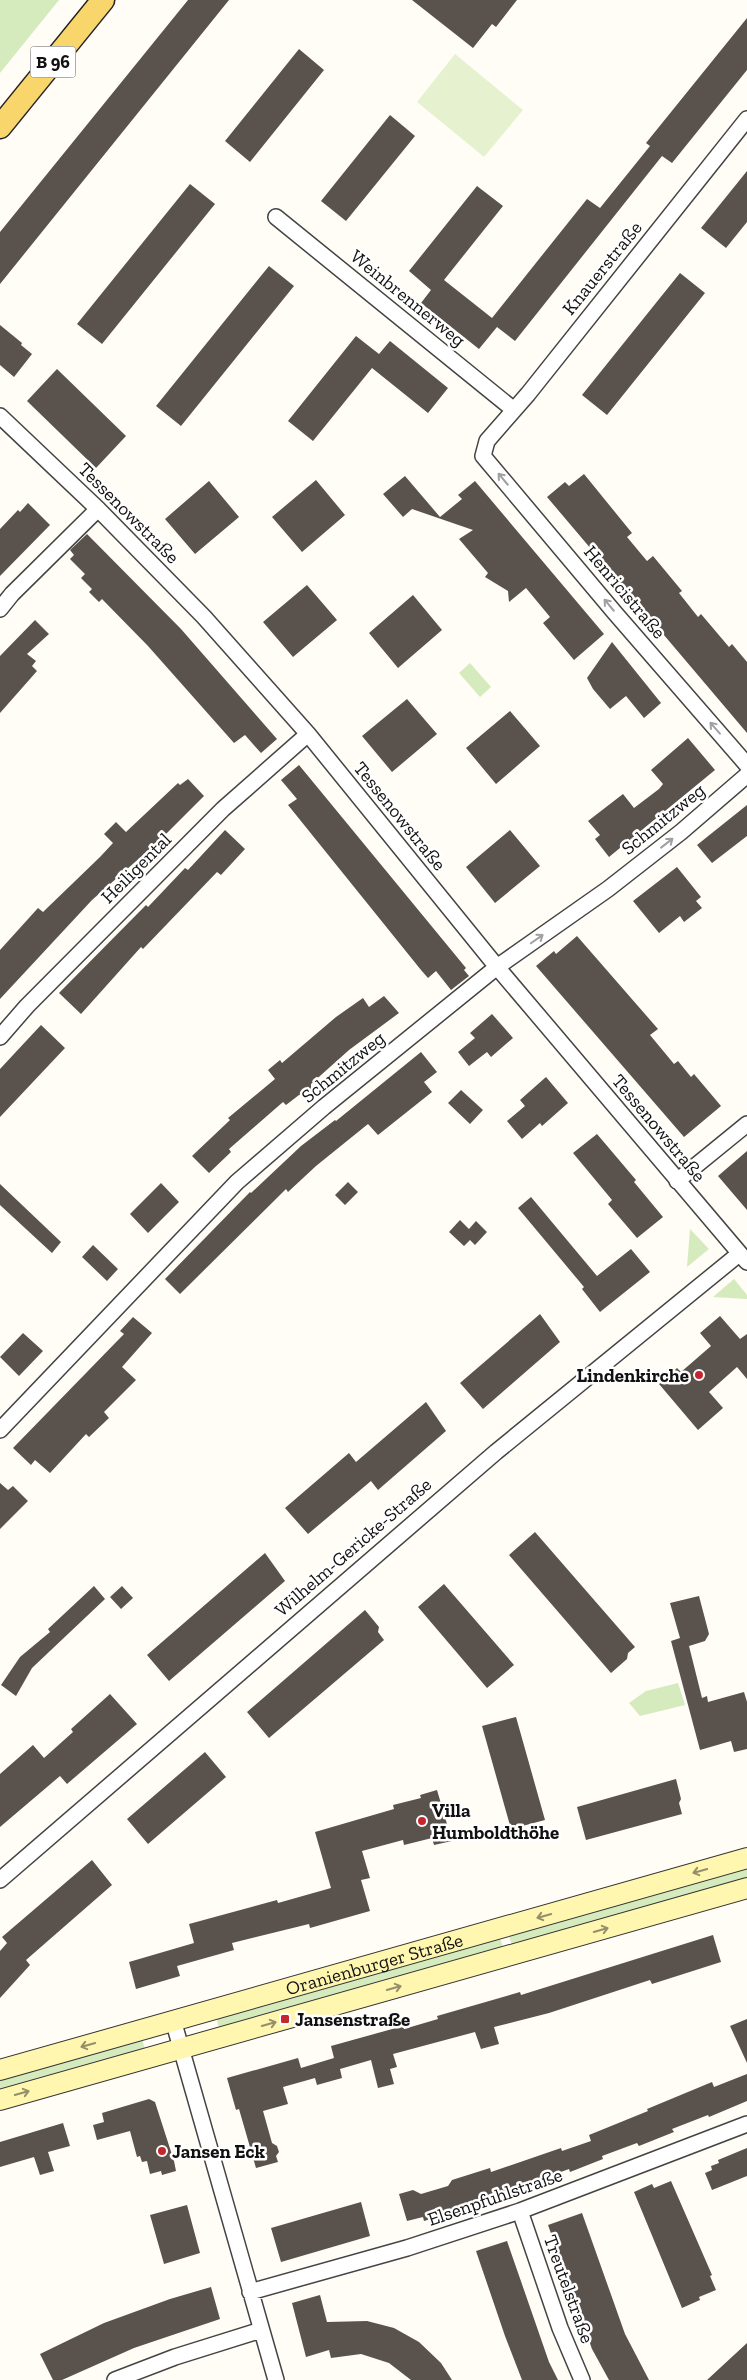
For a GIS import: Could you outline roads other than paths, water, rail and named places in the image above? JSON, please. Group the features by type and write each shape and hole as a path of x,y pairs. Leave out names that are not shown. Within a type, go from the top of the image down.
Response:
{"main road":[{"name":"B 96","path":"0,127 103,0"},
{"name":"Oranienburger Straße","path":"0,2070 747,1858"},
{"name":"Oranienburger Straße","path":"0,2100 747,1888"}],"street":[{"name":"Knauerstraße","path":"485,448 747,119"},
{"name":"Weinbrennerweg","path":"276,217 514,410"},
{"name":"Tessenowstraße","path":"0,416 98,509 204,617 308,734 497,967 743,1258"},
{"name":"Henricistraße","path":"485,448 615,613 747,765"},
{"path":"0,609 12,594 98,509"},
{"name":"Heiligental","path":"0,1037 27,1006 223,809 308,734"},
{"name":"Schmitzweg","path":"0,1430 237,1182 324,1107 497,967 608,889 681,832 747,776"},
{"path":"677,1181 747,1124"},
{"name":"Wilhelm-Gericke-Straße","path":"0,1880 489,1458 743,1258"},
{"path":"173,2020 276,2380"},
{"name":"Elsenpfuhlstraße","path":"250,2292 407,2248 520,2211 747,2124"},
{"name":"Treutelstraße","path":"520,2211 560,2328 582,2380"},
{"path":"115,2380 175,2357 261,2330"}],"place":[{"name":"Lindenkirche","path":"699,1375"},
{"name":"Villa Humboldthöhe","path":"422,1821"},
{"name":"Jansenstraße","path":"285,2019"},
{"name":"Jansen Eck","path":"162,2151"}]}
